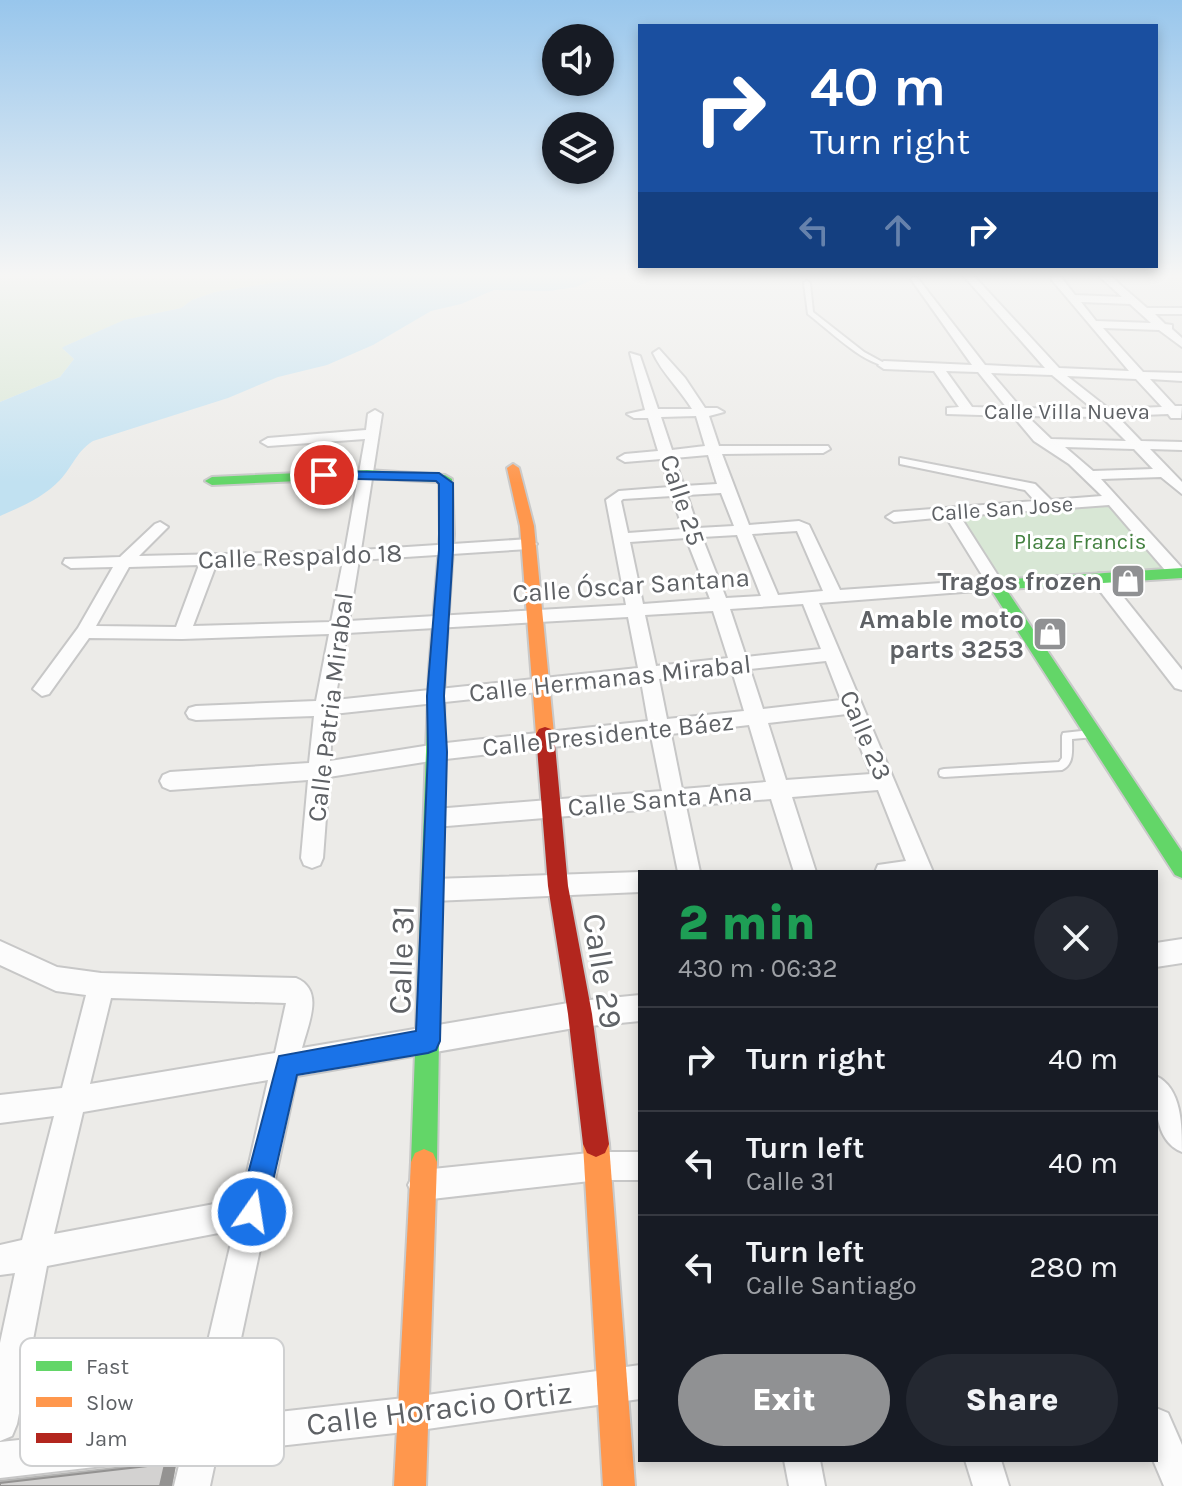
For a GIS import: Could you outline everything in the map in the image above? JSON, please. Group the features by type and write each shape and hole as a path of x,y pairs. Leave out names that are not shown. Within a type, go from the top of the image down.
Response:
{"street":[{"path":"963,344 1039,438 1052,443 1182,446"},
{"path":"1030,344 1057,374 1106,413 1182,490"},
{"path":"1111,344 1176,410 1182,421"},
{"path":"659,353 701,413 726,488 772,601"},
{"name":"Calle 25","path":"634,356 692,533 720,604 804,870"},
{"path":"884,365 1182,377"},
{"path":"938,368 968,411"},
{"name":"Calle Villa Nueva","path":"952,411 1106,413 1176,410"},
{"path":"634,414 717,412"},
{"name":"Calle Patria Mirabal","path":"312,858 324,708 375,414"},
{"path":"268,442 371,434"},
{"path":"1052,443 1089,475 1180,573"},
{"path":"625,458 712,450 823,449"},
{"path":"905,461 1030,487 1047,505"},
{"name":"Calle 29","path":"513,468 529,544 558,886 580,1014 627,1384 619,1486"},
{"path":"1089,475 1165,473"},
{"path":"212,481 367,474"},
{"name":"Calle 31","path":"367,474 439,477 446,483 446,550 436,696 433,890 410,1486"},
{"path":"689,870 613,500 615,497 726,488"},
{"name":"Calle San Jose","path":"894,517 1111,500"},
{"path":"950,512 1182,869"},
{"path":"42,689 84,632 124,562 160,527"},
{"path":"623,538 804,528 834,597"},
{"name":"Calle Respaldo 18","path":"71,563 350,556 529,544"},
{"path":"182,633 209,561"},
{"name":"Calle Óscar Santana","path":"84,632 182,633 441,624 636,608 1180,573"},
{"path":"1099,578 1182,683"},
{"name":"Calle 23","path":"809,599 922,870"},
{"name":"Calle Hermanas Mirabal","path":"196,713 324,708 832,654"},
{"name":"Calle Presidente Báez","path":"170,781 317,771 437,752 854,706"},
{"name":"Calle Santa Ana","path":"435,818 885,781"},
{"path":"433,890 638,882"},
{"path":"1158,955 1182,951"},
{"path":"0,953 56,979 101,985 296,991 301,995 288,1065 224,1338"},
{"path":"0,1424 34,1254 75,1100 101,985"},
{"path":"0,1109 75,1100 580,1014 638,1008"},
{"path":"1158,1094 1182,1138"},
{"path":"423,1185 599,1166 638,1166"},
{"path":"0,1260 252,1212"},
{"name":"Calle Horacio Ortiz","path":"284,1428 413,1414 627,1384"},
{"path":"1158,1430 1182,1486"},
{"name":"Calle Horacio Ortiz","path":"0,1460 20,1458"},
{"path":"802,1462 807,1486"},
{"path":"984,1462 991,1486"},
{"path":"192,1486 196,1466"}],"lane":[{"path":"851,344 884,365"},
{"path":"944,773 1062,766 1067,759 1067,736 1093,733"}],"green space":[{"path":"0,344 69,344 64,350 74,359 60,377 0,402"},
{"name":"Plaza Francis","path":"1109,503 1168,570 998,581 956,515"}],"water":[{"path":"70,344 374,344 327,365 278,377 228,398 93,441 47,492 0,516 0,402 60,377 74,359 62,348"}],"building":[{"path":"165,1466 160,1486 0,1486 0,1483"}],"traffic: fast":[{"path":"212,481 367,474 445,479 447,534 437,670 424,1162"},
{"path":"1182,573 996,585 1182,869"}],"traffic: slow":[{"path":"513,468 527,526 545,734"},
{"path":"596,1144 619,1486"},
{"path":"410,1486 424,1162"}],"traffic: jam":[{"path":"545,734 558,886 580,1014 596,1144"}],"place":[{"name":"Tragos frozen","path":"1128,581"},
{"name":"Amable moto parts 3253","path":"1050,634"}],"route":[{"path":"252,1212 288,1065 428,1041 436,696 446,550 446,483 439,477 324,475"}]}
